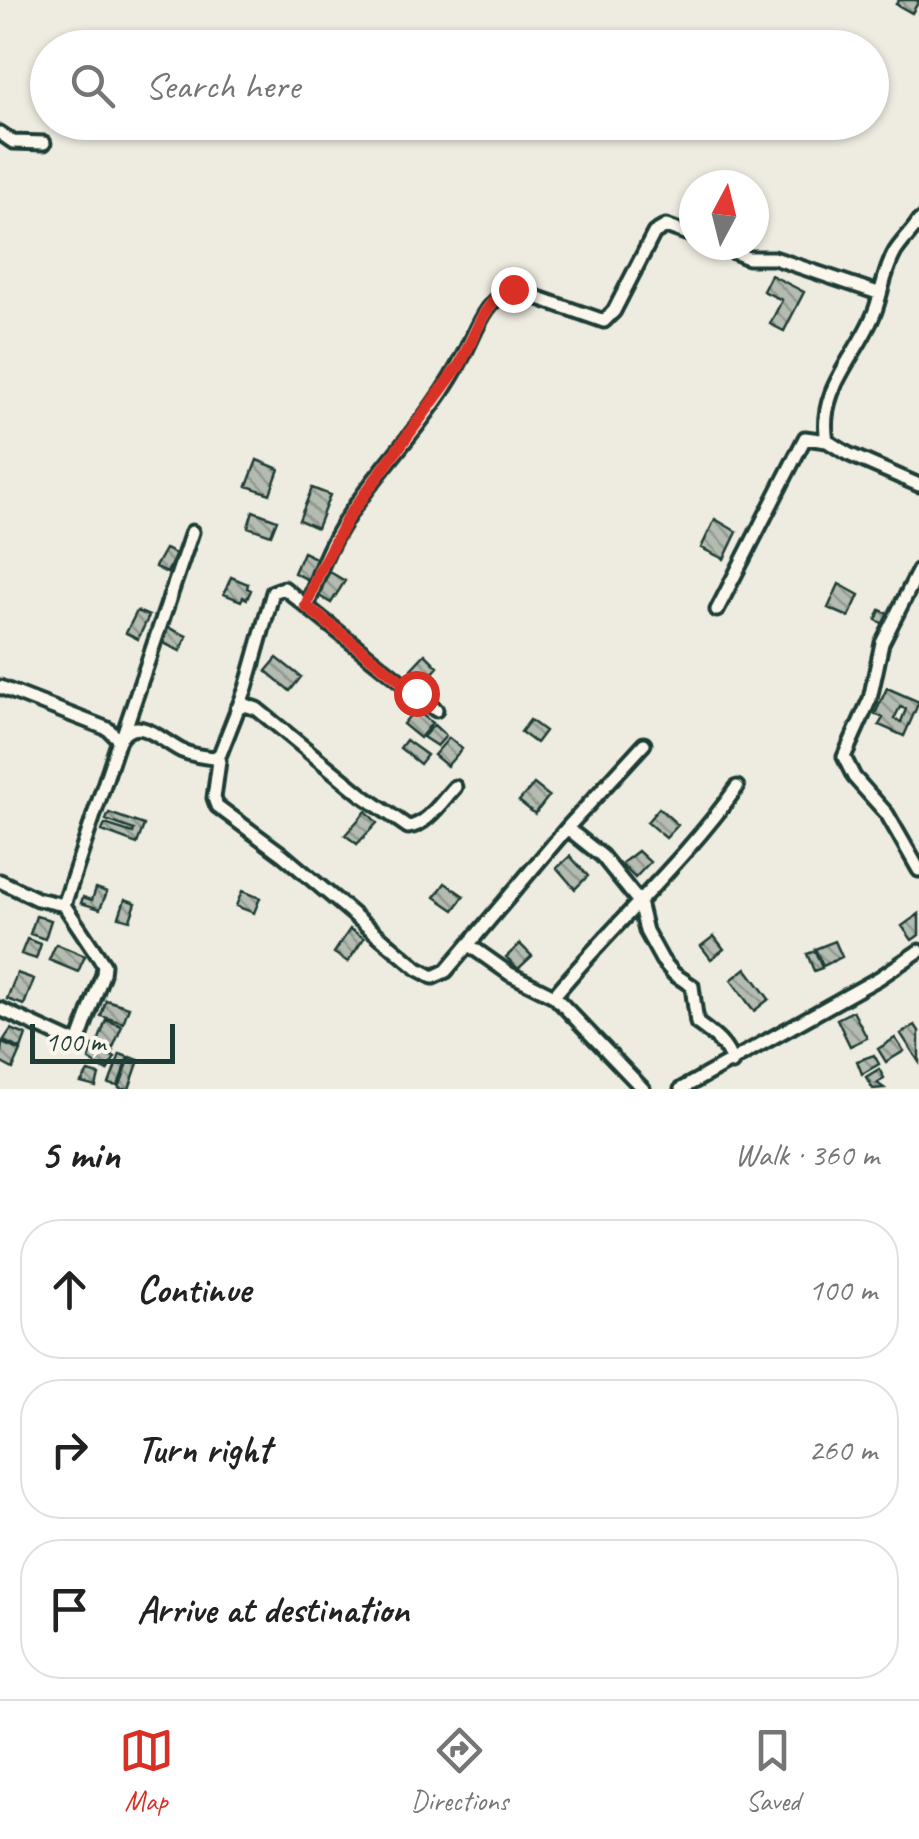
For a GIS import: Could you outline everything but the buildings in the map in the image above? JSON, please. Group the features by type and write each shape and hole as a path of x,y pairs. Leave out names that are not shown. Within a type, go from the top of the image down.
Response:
{"street":[{"path":"0,133 13,142 44,144"},
{"path":"828,441 824,422 827,405 875,311 878,293 896,252 915,238 919,221"},
{"path":"306,606 326,556 348,517 460,364 499,293 513,289 604,320 614,310 654,233 666,226 679,231"},
{"path":"769,258 878,293"},
{"path":"717,610 805,438 828,441 919,485"},
{"path":"64,905 192,532"},
{"path":"919,570 882,643 870,699 844,758 882,808 919,870"},
{"path":"214,758 226,744 273,592 284,588 436,710"},
{"path":"0,687 121,736"},
{"path":"238,710 245,705 257,708 408,827 416,826 455,787"},
{"path":"121,736 136,726 180,750 214,758 219,762 214,798 217,806 283,854 418,969 433,977 446,971 644,744"},
{"path":"554,996 711,824 737,787"},
{"path":"567,828 602,856 639,902 646,931 662,960 692,986 697,1023 730,1052 732,1063"},
{"path":"0,881 37,899 64,905 104,965 79,1040 70,1041 0,1010"},
{"path":"469,945 510,974 554,996 643,1089"},
{"path":"680,1089 880,978 919,951"}],"route":[{"path":"416,693 306,606 348,517 460,364 499,293 513,289"}]}
